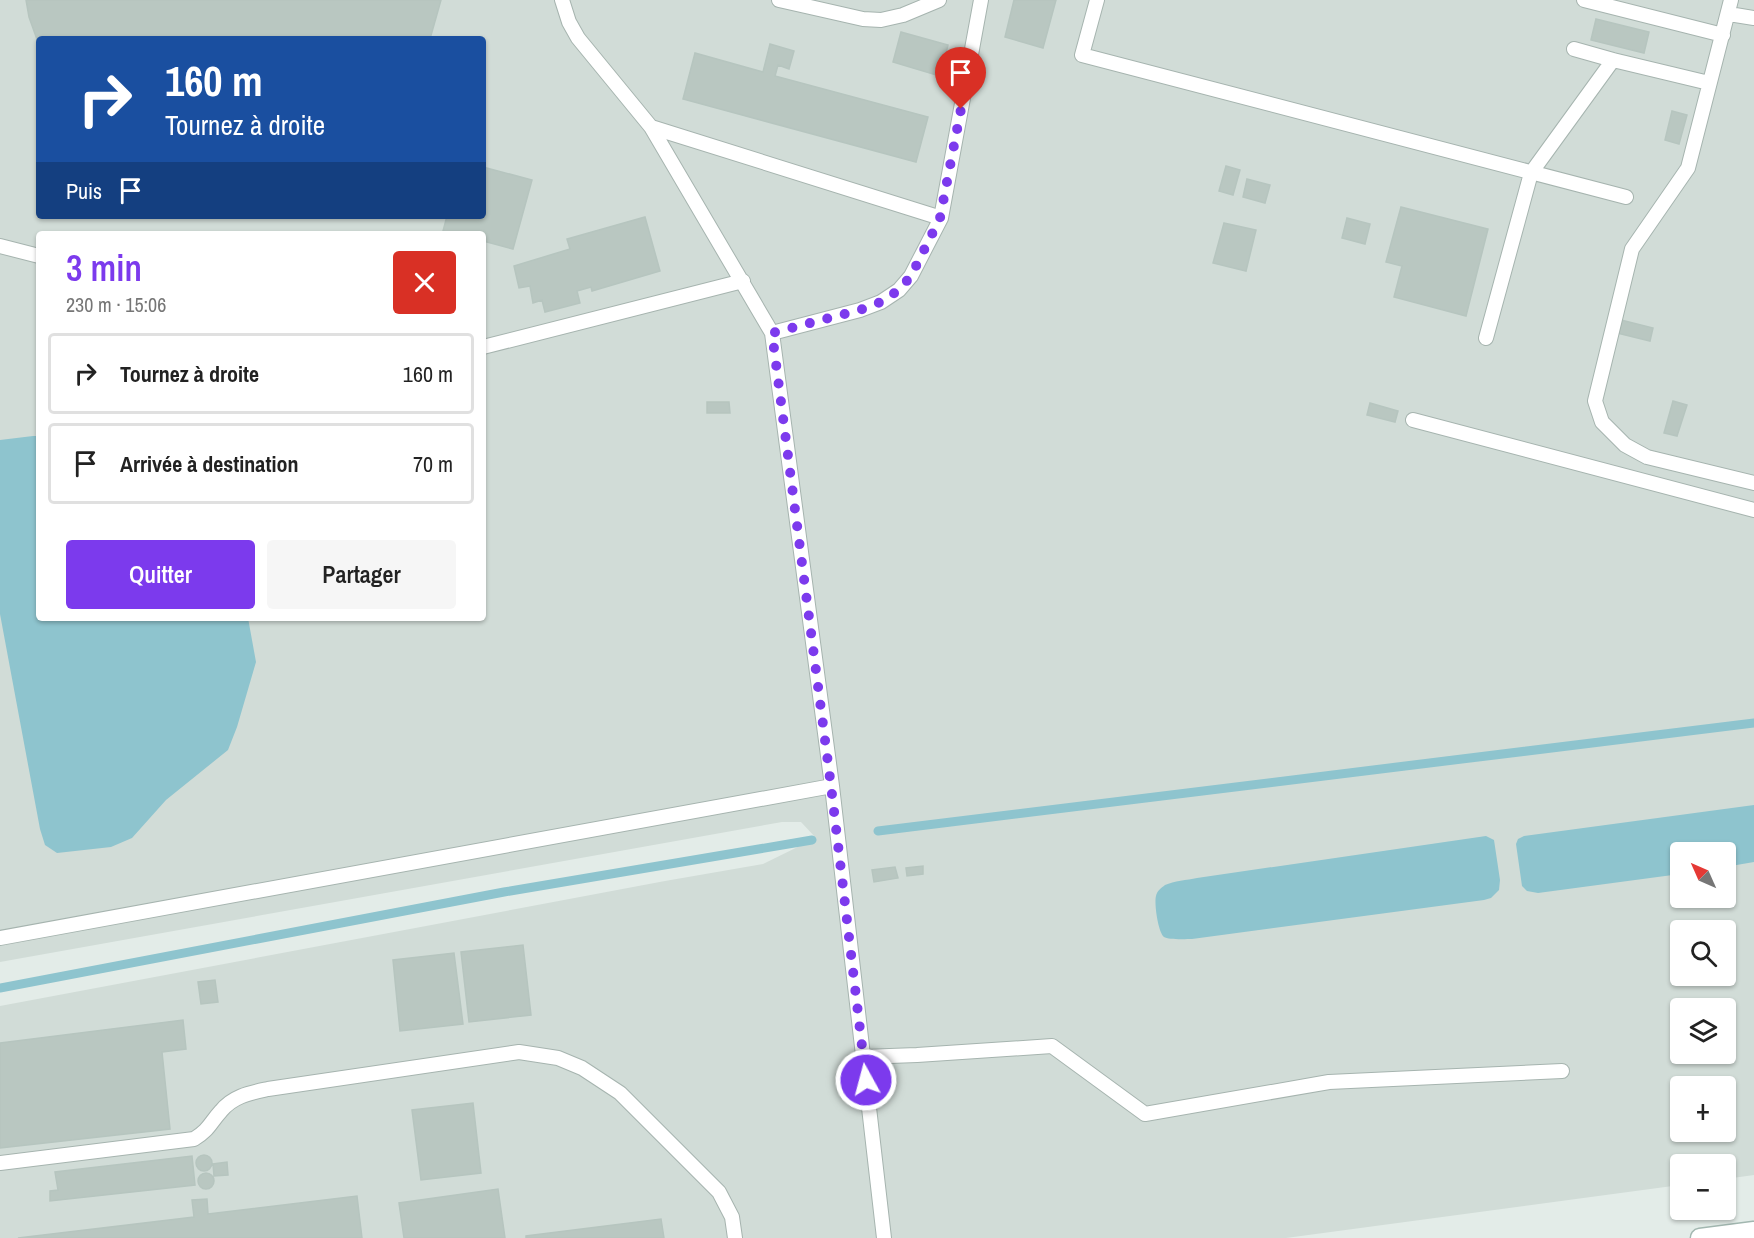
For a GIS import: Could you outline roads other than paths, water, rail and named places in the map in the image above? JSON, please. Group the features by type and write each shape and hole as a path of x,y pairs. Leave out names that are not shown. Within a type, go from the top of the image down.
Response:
{"main road":[{"path":"1700,1238 1754,1231"}],"lane":[{"path":"562,0 569,22 578,38 651,127 772,333 831,786 884,1238"},
{"path":"779,0 863,19 881,20 903,15 939,0"},
{"path":"772,333 860,310 881,302 899,290 911,276 940,218 981,0"},
{"path":"1097,0 1082,55 1626,197"},
{"path":"1584,0 1723,35"},
{"path":"1754,18 1730,7 1688,168 1632,249 1595,401 1602,422 1625,445 1647,457 1754,483"},
{"path":"1574,49 1709,83"},
{"path":"1486,338 1531,172 1612,60"},
{"path":"651,127 940,218"},
{"path":"0,246 36,255"},
{"path":"486,345 743,281"},
{"path":"1413,420 1754,510"},
{"path":"0,938 831,786"},
{"path":"863,1057 1052,1046 1145,1114 1329,1082 1562,1071"},
{"path":"0,1163 194,1138 206,1132 221,1110 243,1094 519,1052 558,1059 582,1068 620,1093 719,1192 732,1217 735,1238"}],"water":[{"path":"36,436 36,621 249,621 256,662 228,750 166,800 132,838 111,847 57,853 45,845 40,829 0,614 0,440"},
{"path":"1754,805 1754,862 1736,865 1736,842 1670,842 1670,875 1538,893 1527,891 1522,886 1516,844 1518,839 1524,836"},
{"path":"1486,836 1494,840 1500,880 1499,890 1491,898 1484,900 1192,939 1166,938 1158,924 1157,894 1165,885 1172,882"}],"waterway":[{"path":"878,831 1754,723"},
{"path":"0,988 504,892 812,840"}]}
